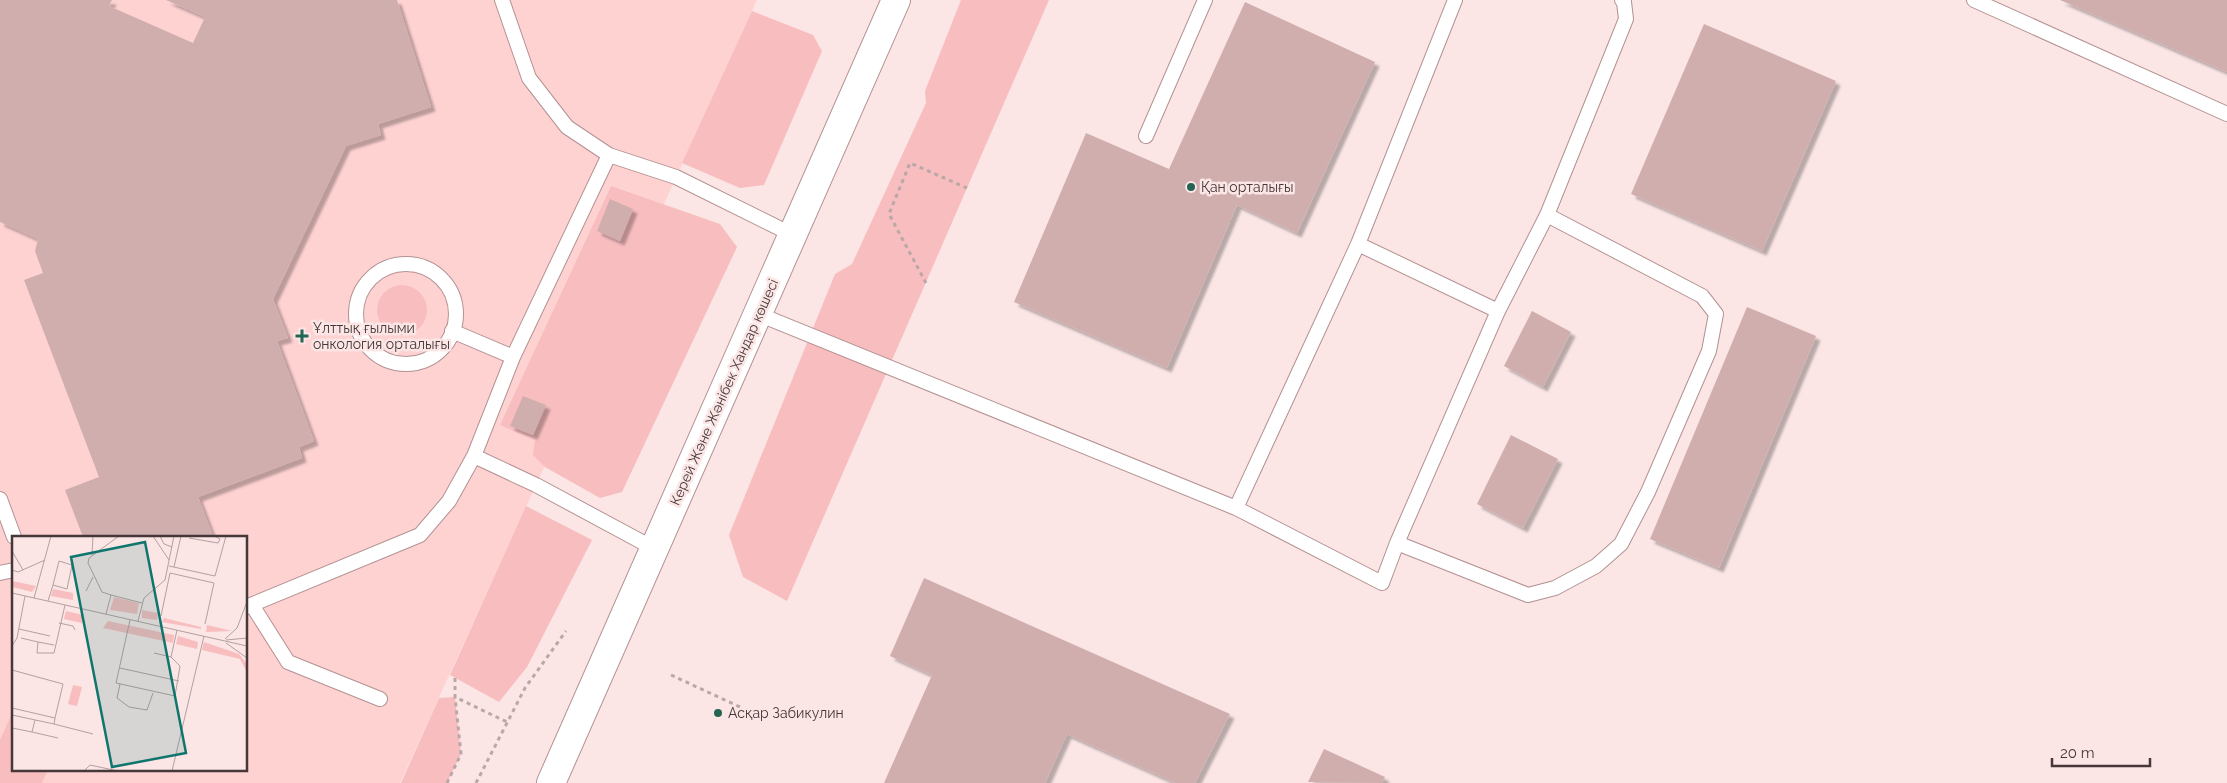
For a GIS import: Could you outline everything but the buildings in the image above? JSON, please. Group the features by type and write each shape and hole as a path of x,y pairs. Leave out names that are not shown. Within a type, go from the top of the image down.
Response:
{"main road":[{"name":"Керей Және Жәнібек Хандар көшесі","path":"552,783 896,0"}],"lane":[{"path":"502,0 530,78 567,126 609,155 676,177 793,234"},
{"path":"1146,136 1205,0"},
{"path":"1236,508 1358,244 1455,0"},
{"path":"758,314 1236,508 1382,583 1397,543 1498,311 1547,215 1626,19 1624,2 1622,0"},
{"path":"1974,0 2227,114"},
{"path":"380,699 288,662 249,606 420,535 449,501 474,456 513,358 609,155"},
{"path":"1397,543 1528,595 1555,588 1596,566 1621,544 1656,474 1709,351 1716,314 1702,296 1547,215"},
{"path":"1358,244 1498,311"},
{"path":"408,264 425,267 439,276 450,290 455,307 452,331 449,340 437,353 424,361 408,364 393,363 379,356 367,346 359,332 356,317 357,301 363,287 375,274 390,266 408,264"},
{"path":"452,331 513,358"},
{"path":"474,456 536,485 655,549"},
{"path":"0,499 14,536"}],"path":[{"path":"926,283 889,214 910,163 967,188"},
{"path":"476,783 525,688 566,631"},
{"path":"671,675 740,707"},
{"path":"447,783 461,754 454,697 455,678"},
{"path":"454,697 507,722"}],"shaded area":[{"name":"Ұлттық ғылыми онкология орталығы","path":"0,0 757,0 400,783 0,783"},
{"path":"961,0 1049,0 787,601 743,577 729,535 835,274 852,264 926,103 925,91"},
{"path":"752,11 813,35 822,51 764,185 740,188 682,163"},
{"path":"611,186 720,224 737,247 622,492 600,498 545,467 533,455 535,440 500,425"},
{"path":"407,285 420,292 426,300 426,320 420,328 412,334 397,335 384,328 378,320 377,305 384,292 392,286"},
{"path":"526,506 592,540 527,667 499,702 450,675"},
{"path":"455,697 461,754 447,783 401,783 439,698"},
{"path":"12,713 12,770 48,770 42,783 0,783 0,740"}],"place":[{"name":"Қан орталығы","path":"1191,187"},
{"name":"Ұлттық ғылыми онкология орталығы","path":"302,336"},
{"name":"Асқар Забикулин","path":"718,713"}]}
